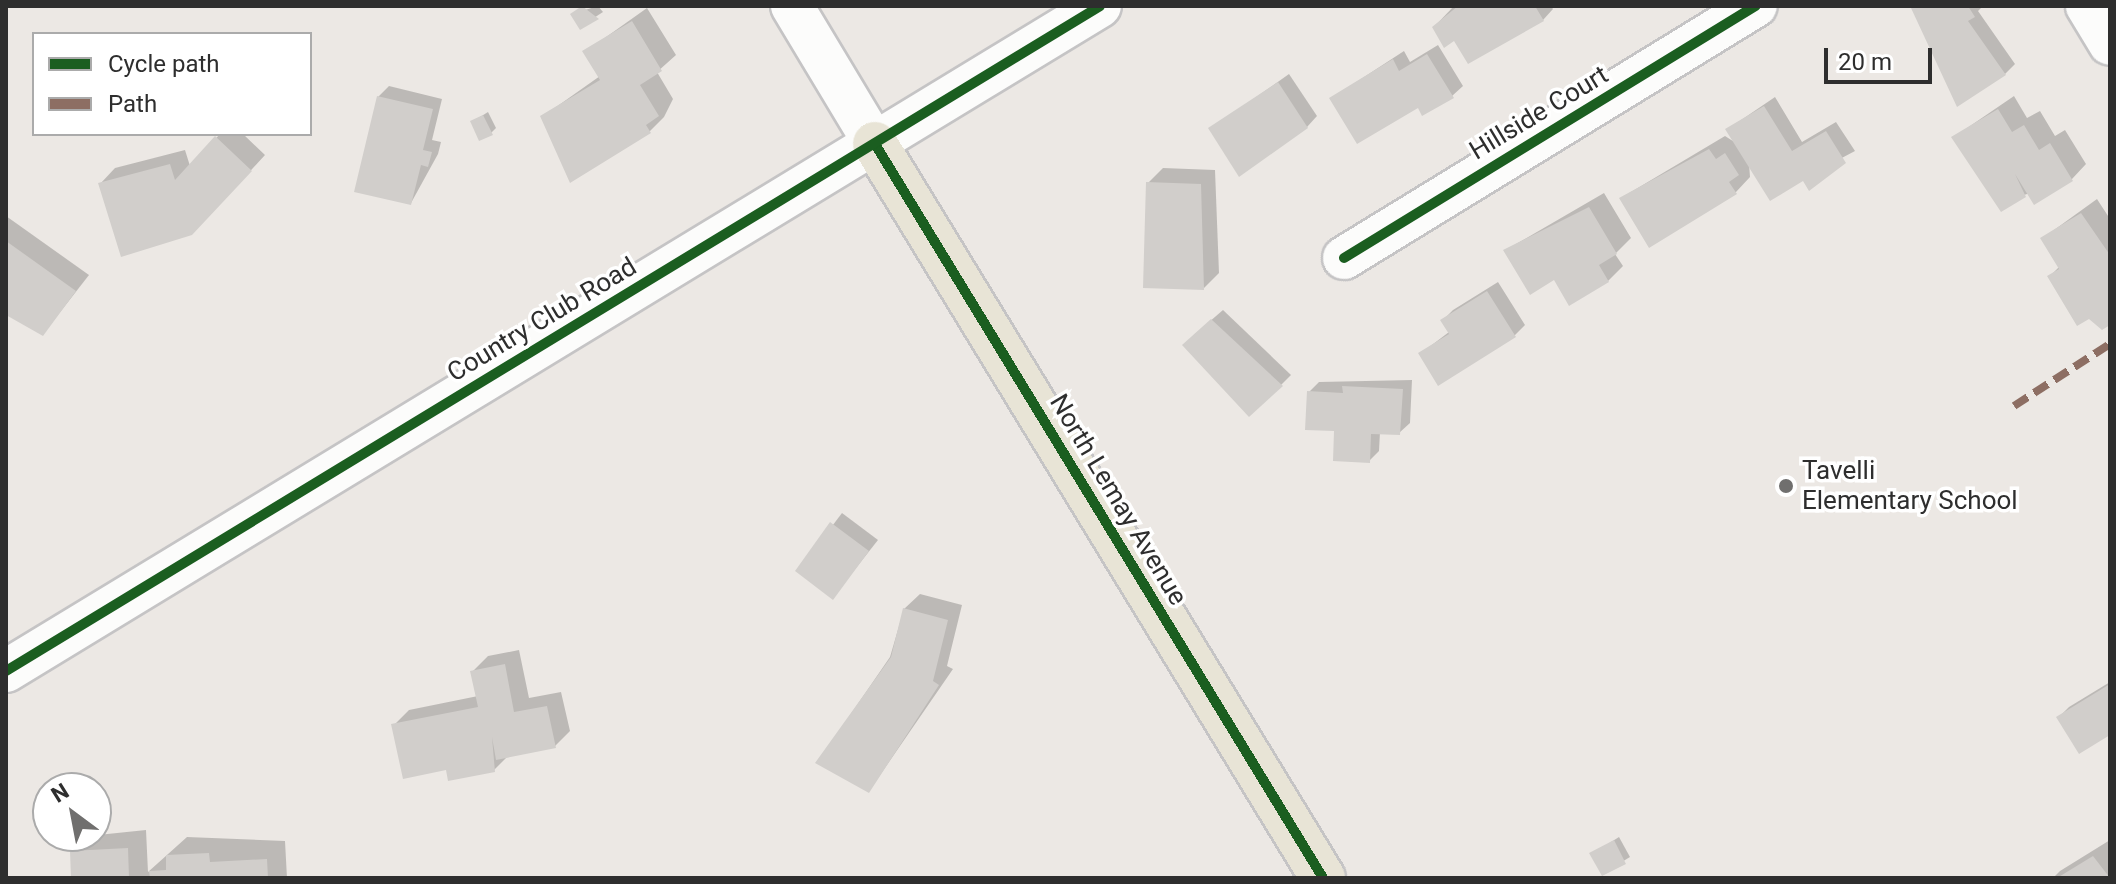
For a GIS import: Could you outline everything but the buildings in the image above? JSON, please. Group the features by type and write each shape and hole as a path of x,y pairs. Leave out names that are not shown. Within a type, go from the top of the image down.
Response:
{"main road":[{"name":"North Lemay Avenue","path":"875,144 1323,878"}],"street":[{"path":"792,6 875,144"},
{"name":"Country Club Road","path":"6,671 1100,6"},
{"name":"Hillside Court","path":"1344,258 1756,6"},
{"path":"2087,6 2110,44"}],"marked path":[{"path":"2014,406 2110,344"}],"cycle path":[{"path":"6,671 1100,6"},
{"path":"1344,258 1756,6"},
{"path":"875,144 1323,878"}],"place":[{"name":"Tavelli Elementary School","path":"1786,486"}]}
